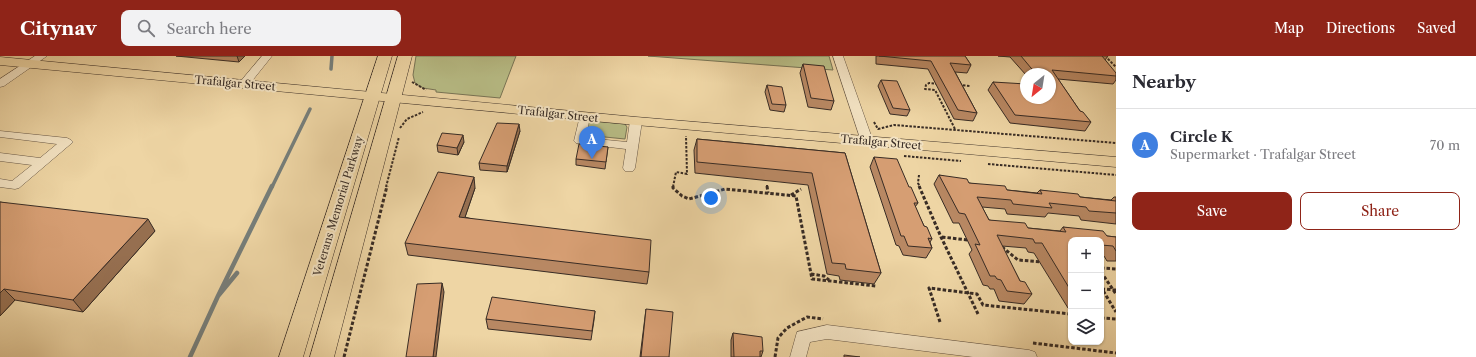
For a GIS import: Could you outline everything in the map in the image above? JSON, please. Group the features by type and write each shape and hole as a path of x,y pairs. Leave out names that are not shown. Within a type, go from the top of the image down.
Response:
{"highway":[{"name":"Veterans Memorial Parkway","path":"291,357 385,56"},
{"name":"Veterans Memorial Parkway","path":"322,357 405,56"}],"main road":[{"name":"Trafalgar Street","path":"0,61 636,121 1116,162"}],"street":[{"path":"0,84 42,56"},
{"path":"244,84 267,56"},
{"path":"838,56 867,141"},
{"path":"585,116 580,141 632,146"},
{"path":"628,168 636,121"},
{"path":"0,134 67,142 15,185 0,183"},
{"path":"0,157 42,162"},
{"path":"798,357 803,337 827,332 1010,356 1029,357"}],"path":[{"path":"1105,56 1116,67"},
{"path":"411,77 412,83 429,90"},
{"path":"943,84 930,83 926,85 925,89 935,90 956,130"},
{"path":"957,85 970,86"},
{"path":"344,357 373,247 400,128 407,119 422,112 429,112"},
{"path":"878,129 894,125 1116,143"},
{"path":"686,135 687,174 676,172 673,188 682,196 688,198 725,189 796,196 811,274 824,276 829,281 876,286"},
{"path":"919,175 918,183 941,237 978,314"},
{"path":"767,185 768,193"},
{"path":"791,196 801,189"},
{"path":"941,237 973,241"},
{"path":"997,244 1018,260 1048,263"},
{"path":"1104,268 1116,269"},
{"path":"1102,273 1116,294"},
{"path":"940,322 929,288 977,294 983,305 1068,314"},
{"path":"1114,289 1102,289 1116,312"},
{"path":"1104,318 1116,319"},
{"path":"774,357 778,338 784,332"}],"green space":[{"path":"416,56 516,56 500,98 436,92 436,90 423,88 415,83 413,75"},
{"path":"648,56 829,56 833,70"},
{"path":"591,121 625,124 627,127 625,139 585,135 587,123"}],"building":[{"path":"879,56 965,56 971,65 950,63 977,113 958,110 931,61"},
{"path":"1021,56 1102,56 1116,73 1116,76 1056,70 1056,68 1031,68"},
{"path":"803,64 824,66 834,101 811,98"},
{"path":"1056,76 1080,111 1083,112 1091,122 1015,115 993,82 1020,84 1020,104 1056,104"},
{"path":"881,80 897,81 910,110 893,108"},
{"path":"767,85 782,87 786,105 772,104"},
{"path":"497,123 519,124 507,166 479,163"},
{"path":"442,133 463,135 457,148 437,145"},
{"path":"697,139 845,153 881,273 846,269 845,264 832,263 812,173 697,162"},
{"path":"579,144 608,147 606,162 576,159"},
{"path":"874,157 897,159 909,187 911,187 918,203 914,203 924,226 927,227 932,239 928,238 932,248 908,246 904,236 901,236"},
{"path":"438,172 474,177 459,217 651,240 649,272 405,243"},
{"path":"939,175 967,179 969,183 1005,186 1007,190 1042,194 1040,190 1078,194 1080,197 1116,201 1116,213 1089,211 1086,207 1049,203 1052,208 1013,204 1011,200 977,197 989,220 1025,223 1028,228 1066,232 1063,227 1103,231 1107,236 1116,237 1116,251 1113,246 1104,245 1104,237 1068,237 1068,286 1042,243 1035,243 1033,239 997,235 1020,281 1025,282 1032,294 1007,291 1001,280 997,279 995,276 990,276 975,244 980,245 965,214 959,213"},
{"path":"0,202 148,219 73,300 4,289 0,293"},
{"path":"442,283 433,357 406,357 417,284"},
{"path":"492,297 595,311 592,331 486,319"},
{"path":"646,309 673,312 669,357 641,357"},
{"path":"733,333 762,337 763,351 760,351 760,357 734,357"},
{"path":"844,355 860,357 844,357"}],"waterway":[{"path":"331,69 332,56"},
{"path":"272,187 310,109"},
{"path":"218,296 272,186"},
{"path":"218,296 237,273"},
{"path":"190,357 218,296"}],"place":[{"name":"Circle K","path":"592,159"}]}
